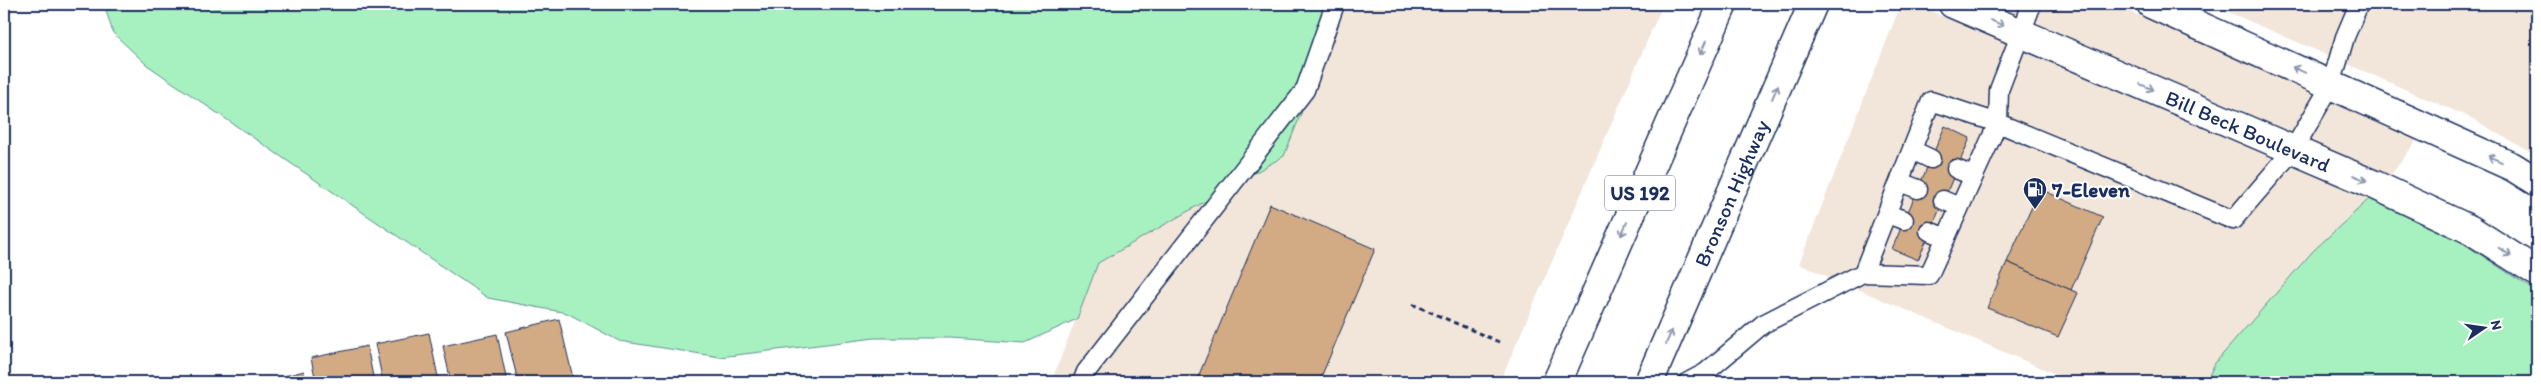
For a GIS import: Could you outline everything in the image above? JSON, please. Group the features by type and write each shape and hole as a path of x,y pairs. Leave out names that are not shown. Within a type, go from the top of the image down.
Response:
{"main road":[{"name":"US 192","path":"1557,382 1723,4"},
{"name":"Bronson Highway","path":"1649,382 1813,4"},
{"name":"Bill Beck Boulevard","path":"1952,4 2293,150 2471,230 2537,272"},
{"path":"2151,4 2514,167 2537,182"}],"lane":[{"path":"1082,382 1086,372 1305,90 1335,4"},
{"path":"1688,382 1705,373 1763,324 1863,273 1929,275 1998,123 1999,90 2032,4"},
{"path":"1863,273 1931,101 1998,123 2233,220 2293,150 2331,85 2344,37 2359,4"},
{"path":"1912,150 1931,159"},
{"path":"1956,169 1973,176"},
{"path":"1900,182 1918,189"},
{"path":"1943,200 1959,207"},
{"path":"1887,214 1904,220"},
{"path":"1930,231 1946,238"}],"path":[{"path":"1412,304 1499,342"}],"shaded area":[{"path":"1345,4 1663,4 1500,382 1051,382 1098,263 1284,156"},
{"path":"1901,4 1914,4 2369,199 2313,251 2215,363 2206,382 2074,382 1799,264"},
{"path":"1992,4 2113,4 2417,140 2391,175"},
{"path":"2210,4 2537,4 2537,156 2473,119"}],"green space":[{"path":"104,4 1345,4 1284,156 1098,263 1077,319 1025,343 950,338 875,338 720,357 619,341 567,313 488,298 147,65 113,33"},
{"path":"2369,199 2463,243 2537,292 2537,382 2206,382 2215,363 2313,251"}],"building":[{"path":"1945,126 1970,138 1918,260 1892,249"},
{"path":"2040,189 2103,217 2071,290 2007,262"},
{"path":"1270,204 1375,249 1319,382 1196,382"},
{"path":"2007,262 2078,293 2058,337 1987,308"},
{"path":"559,319 574,382 518,382 506,332"},
{"path":"429,333 439,382 383,382 375,344"},
{"path":"497,334 507,382 451,382 443,346"},
{"path":"367,346 374,382 316,382 311,358"},
{"path":"304,371 306,382 287,382 285,376"}],"place":[{"name":"7-Eleven","path":"2035,210"}]}
